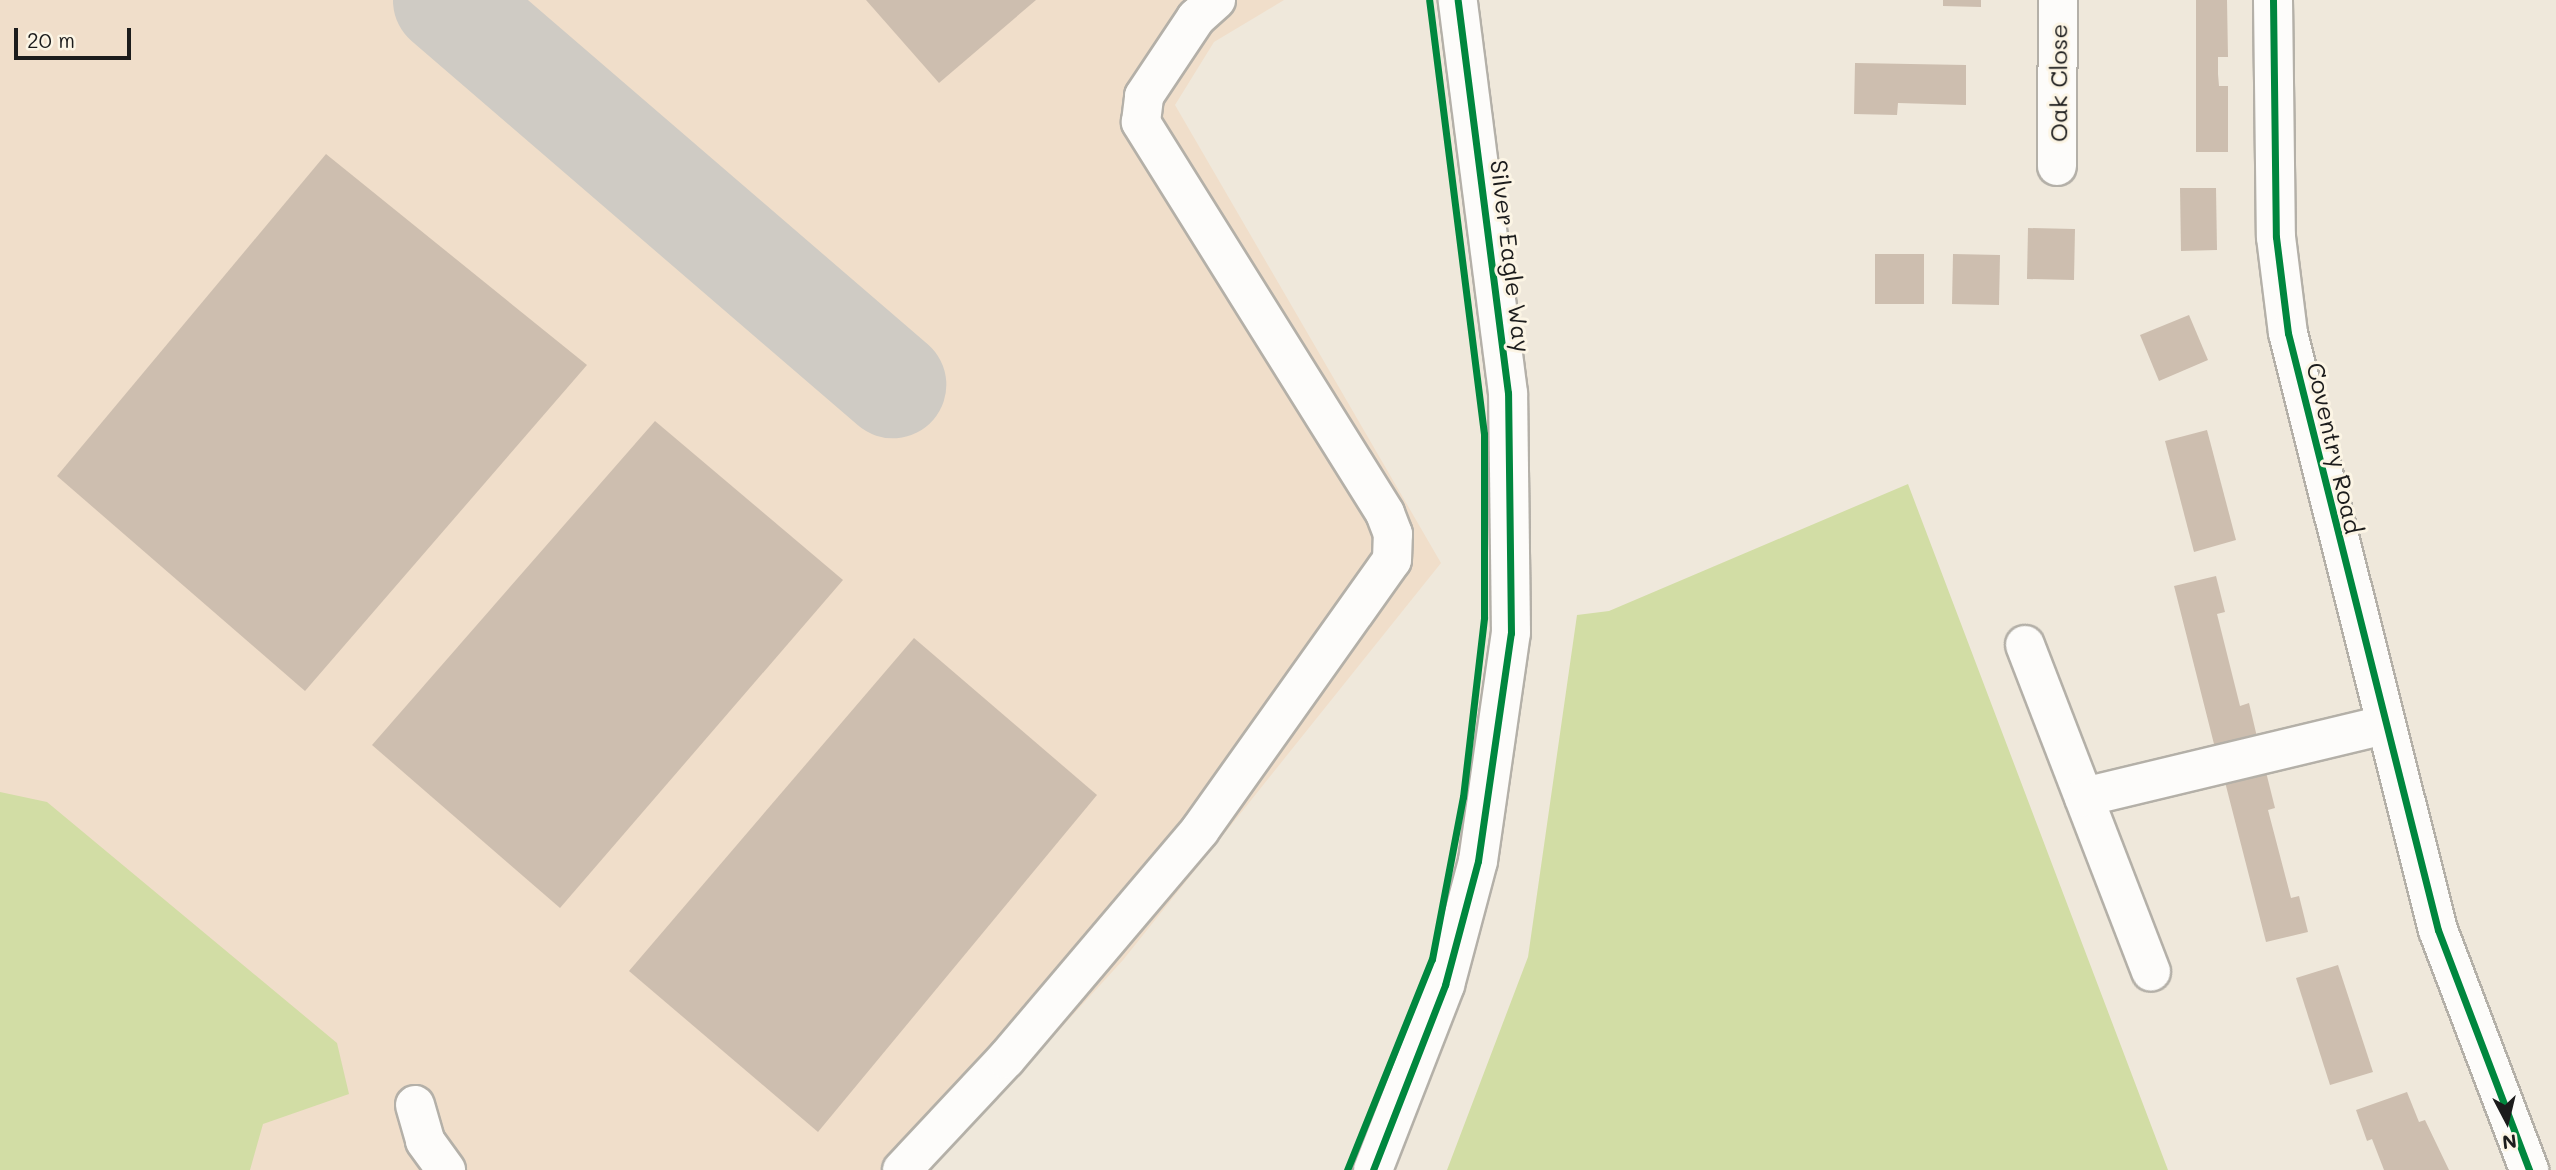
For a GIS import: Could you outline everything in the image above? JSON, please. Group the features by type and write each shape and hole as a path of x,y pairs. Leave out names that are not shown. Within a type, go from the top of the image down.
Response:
{"street":[{"path":"902,1170 1015,1049 1200,830 1392,560 1394,534 1385,513 1141,122 1144,96 1196,18 1216,0"},
{"name":"Silver Eagle Way","path":"1373,1170 1445,985 1478,861 1511,633 1508,393 1458,0"},
{"name":"Oak Close","path":"2057,166 2058,0"},
{"name":"Coventry Road","path":"2273,0 2276,237 2288,333 2383,725 2438,930 2529,1170"},
{"path":"2025,645 2151,971"},
{"path":"2084,797 2383,725"},
{"path":"415,1105 425,1140 446,1170"}],"shaded area":[{"path":"0,0 1284,0 1214,42 1175,105 1441,563 1123,960 931,1170 0,1170"}],"green space":[{"path":"1908,484 2168,1170 1447,1170 1528,957 1577,615 1609,611"},
{"path":"0,792 47,802 337,1043 349,1094 263,1124 250,1170 0,1170"}],"building":[{"path":"866,0 1036,0 939,83"},
{"path":"1943,0 1981,0 1981,7 1943,6"},
{"path":"2196,0 2227,0 2228,57 2218,57 2218,74 2219,86 2228,86 2228,152 2196,152"},
{"path":"1855,63 1966,65 1966,105 1898,103 1897,115 1854,114"},
{"path":"326,154 587,365 305,691 57,476"},
{"path":"2180,188 2216,188 2217,250 2181,251"},
{"path":"2028,228 2075,229 2074,280 2027,279"},
{"path":"1875,254 1924,254 1924,304 1875,304"},
{"path":"1953,254 2000,255 1999,305 1952,304"},
{"path":"2189,315 2208,360 2159,381 2140,335"},
{"path":"655,421 843,580 560,908 372,745"},
{"path":"2207,430 2236,540 2194,552 2165,441"},
{"path":"2216,576 2225,612 2217,614 2240,706 2249,703 2257,737 2215,748 2174,586"},
{"path":"914,638 1097,795 818,1132 629,971"},
{"path":"2266,772 2275,808 2268,810 2291,898 2299,896 2308,932 2266,942 2225,782"},
{"path":"2338,965 2373,1072 2330,1085 2296,978"},
{"path":"2407,1092 2419,1122 2425,1120 2449,1170 2384,1170 2372,1139 2367,1141 2356,1110"}],"taxiway":[{"path":"446,0 892,384"}],"cycle path":[{"path":"1347,1170 1432,959 1463,797 1484,617 1484,434 1429,0"},
{"path":"1373,1170 1445,985 1478,861 1511,633 1508,393 1458,0"},
{"path":"2273,0 2276,237 2288,333 2438,930 2529,1170"}]}
